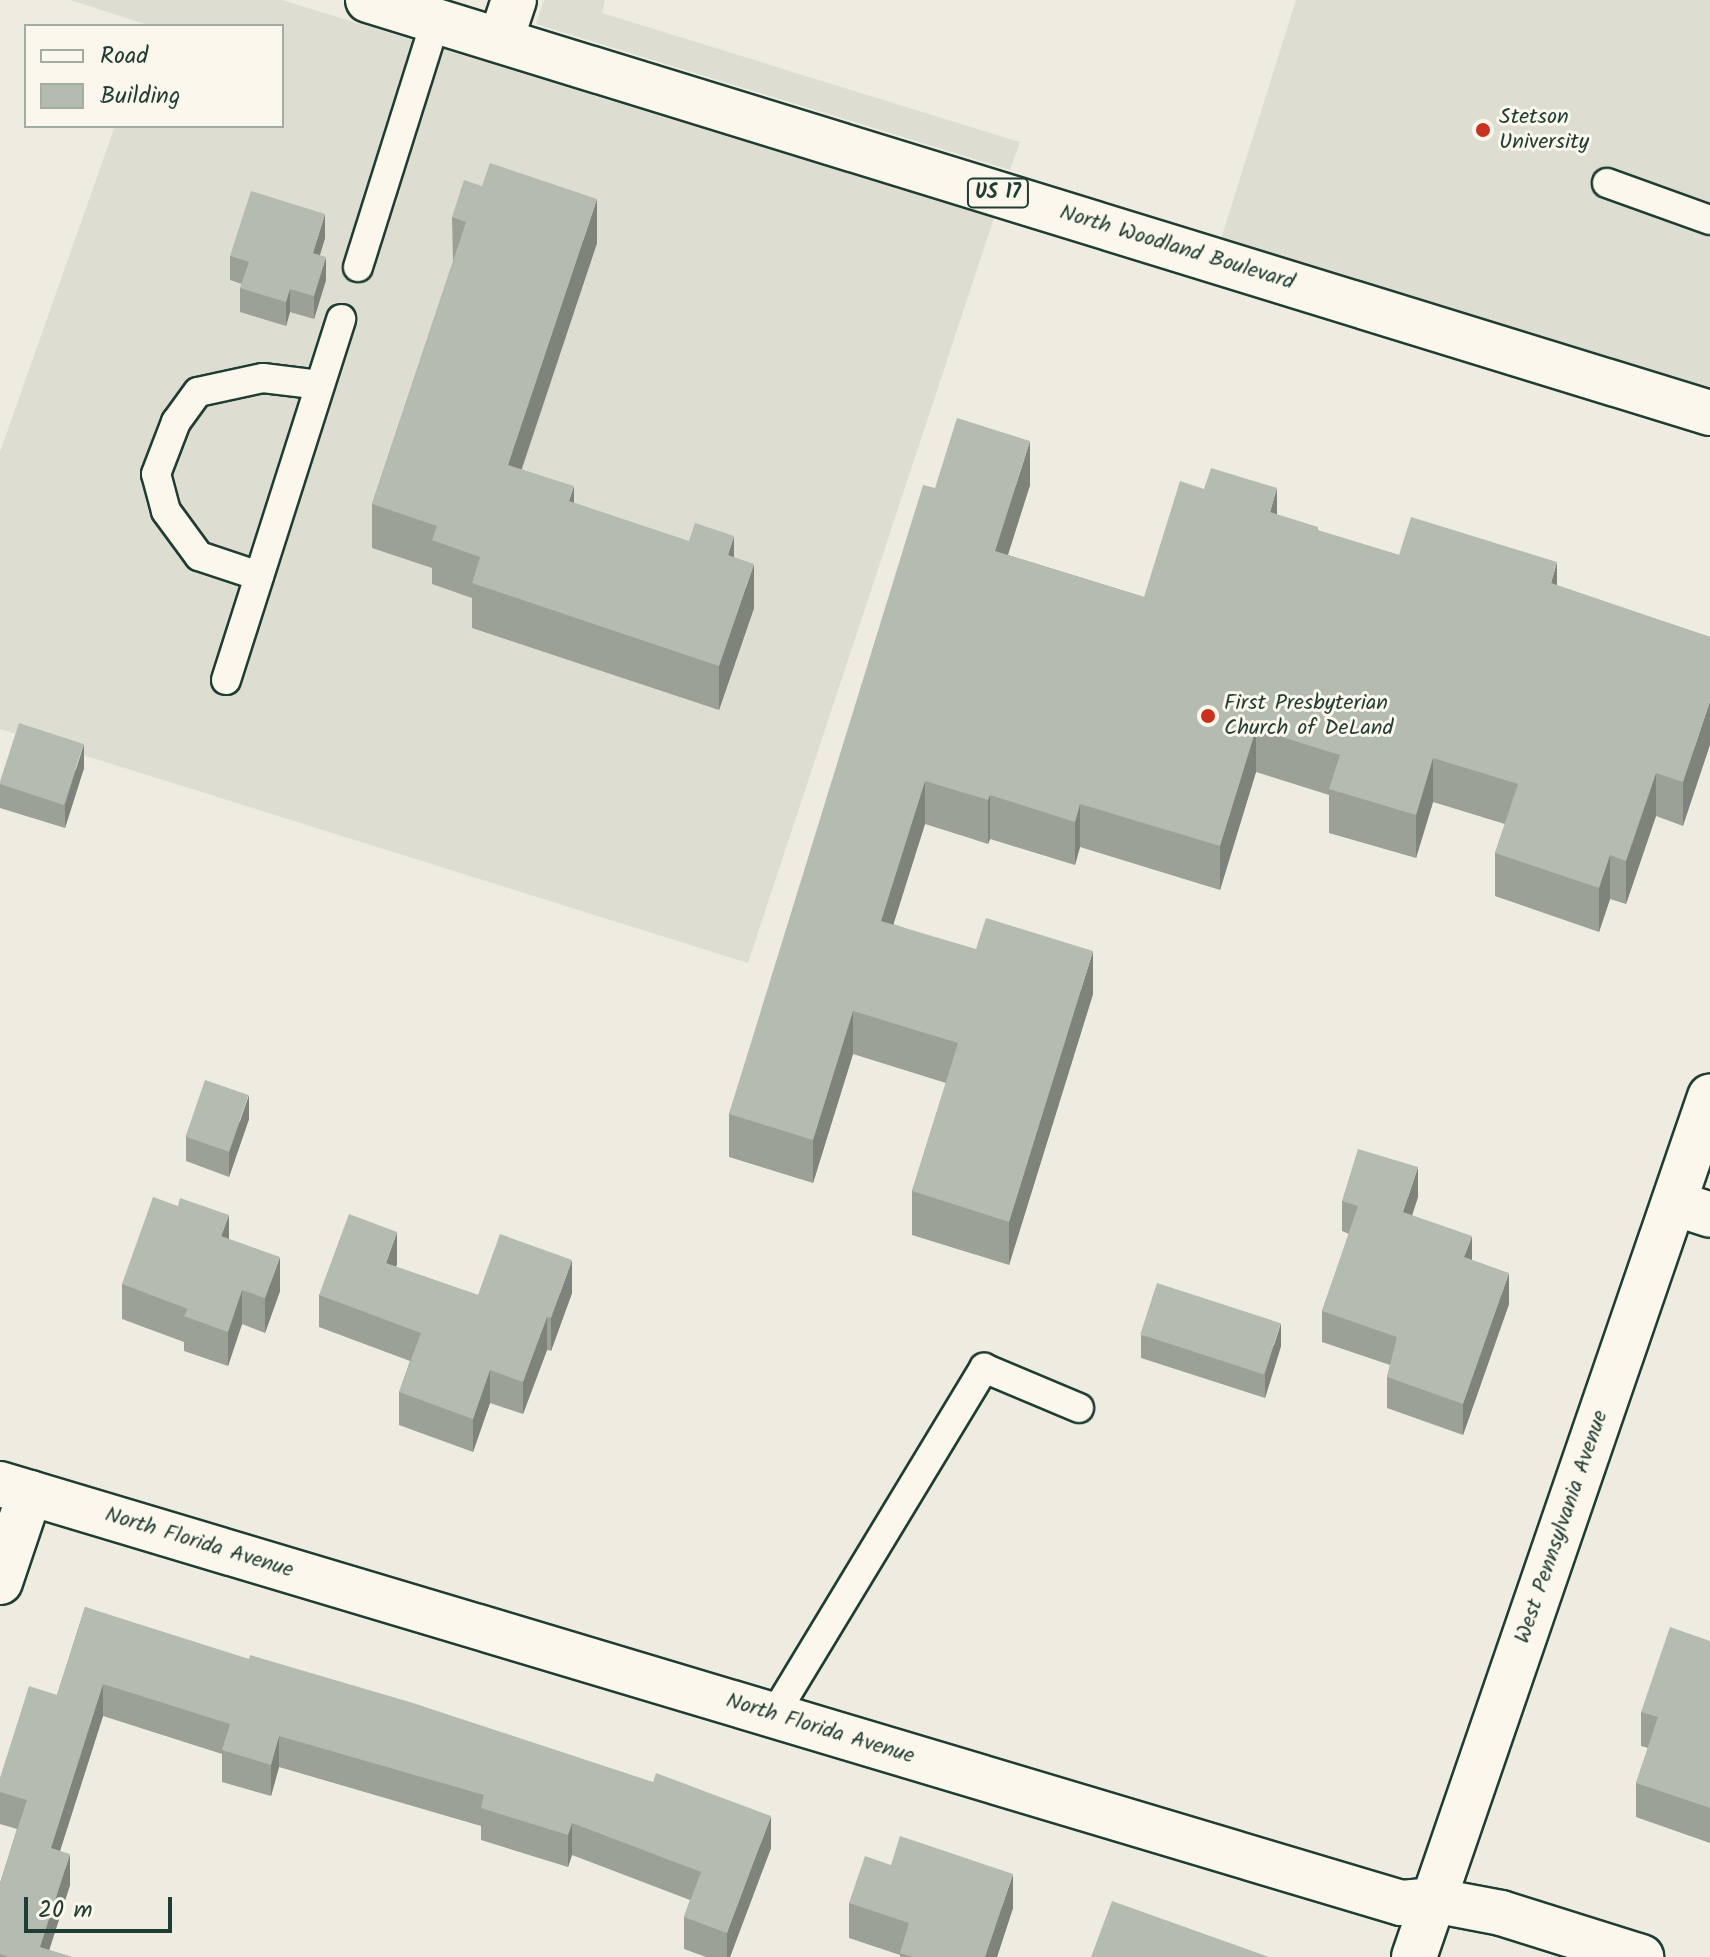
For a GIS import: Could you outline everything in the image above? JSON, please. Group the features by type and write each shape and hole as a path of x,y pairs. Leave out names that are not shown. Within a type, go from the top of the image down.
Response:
{"street":[{"name":"North Woodland Boulevard","path":"368,0 436,20 508,20 1710,413"},
{"name":"West Pennsylvania Avenue","path":"1414,1957 1692,1209 1710,1097"},
{"name":"North Florida Avenue","path":"15,1488 1401,1903 1433,1900 1501,1913 1641,1957"},
{"path":"0,1582 15,1488"}],"lane":[{"path":"358,267 436,20"},
{"path":"1607,183 1710,220"},
{"path":"226,680 341,319"},
{"path":"259,576 199,556 166,511 156,474 176,422 198,392 263,378 320,385"},
{"path":"774,1715 984,1368 1079,1408"}],"shaded area":[{"path":"70,0 282,0 994,218 748,963 0,729 0,452 114,128 284,128 284,24 145,24"},
{"path":"544,0 605,0 602,13 1020,142 1010,170 536,24"},
{"name":"Stetson University","path":"1296,0 1710,0 1710,413 1214,261"}],"building":[{"path":"490,163 597,199 508,465 574,486 569,501 689,541 695,523 734,536 728,555 754,564 719,666 472,583 480,557 432,540 437,526 372,504 466,222 452,217 464,180 482,186"},
{"path":"251,191 325,214 313,253 326,257 314,296 290,289 286,302 240,288 249,262 230,256"},
{"path":"957,418 1030,441 995,551 1144,597 1180,481 1204,489 1211,468 1277,488 1270,512 1318,527 1318,530 1399,555 1411,517 1557,562 1551,583 1710,637 1710,701 1683,782 1656,773 1626,861 1610,855 1599,888 1495,853 1518,784 1433,758 1416,815 1329,789 1340,755 1256,729 1220,846 1080,804 1075,822 990,795 988,800 925,781 881,921 976,949 986,918 1093,951 1009,1222 912,1191 958,1043 853,1011 813,1140 729,1114 923,485 935,488"},
{"path":"19,723 84,744 64,805 0,784"},
{"path":"205,1080 248,1095 229,1152 185,1137"},
{"path":"1358,1149 1418,1167 1403,1212 1472,1236 1464,1257 1509,1273 1463,1404 1387,1377 1397,1337 1322,1311 1358,1206 1342,1201"},
{"path":"153,1197 178,1206 180,1198 229,1215 221,1236 280,1257 265,1298 242,1290 228,1332 184,1316 188,1309 122,1284"},
{"path":"349,1214 397,1232 386,1263 478,1295 500,1234 572,1260 523,1382 490,1370 473,1419 399,1392 421,1333 319,1295"},
{"path":"1157,1283 1281,1323 1264,1375 1140,1334"},
{"path":"85,1607 249,1659 250,1655 413,1703 653,1782 656,1773 771,1816 727,1933 684,1917 701,1872 572,1823 568,1835 481,1808 484,1795 279,1736 271,1765 222,1750 230,1724 103,1684 51,1848 70,1854 40,1947 72,1957 6,1957 0,1954 0,1883 27,1800 0,1792 0,1778 29,1686 57,1695"},
{"path":"1670,1627 1710,1641 1710,1808 1636,1783 1658,1717 1641,1712"},
{"path":"900,1836 1013,1874 985,1957 913,1957 900,1953 909,1923 849,1903 865,1856 891,1865"},
{"path":"1112,1901 1269,1957 1091,1957"}],"place":[{"name":"Stetson University","path":"1483,130"},
{"name":"First Presbyterian Church of DeLand","path":"1208,716"}]}
